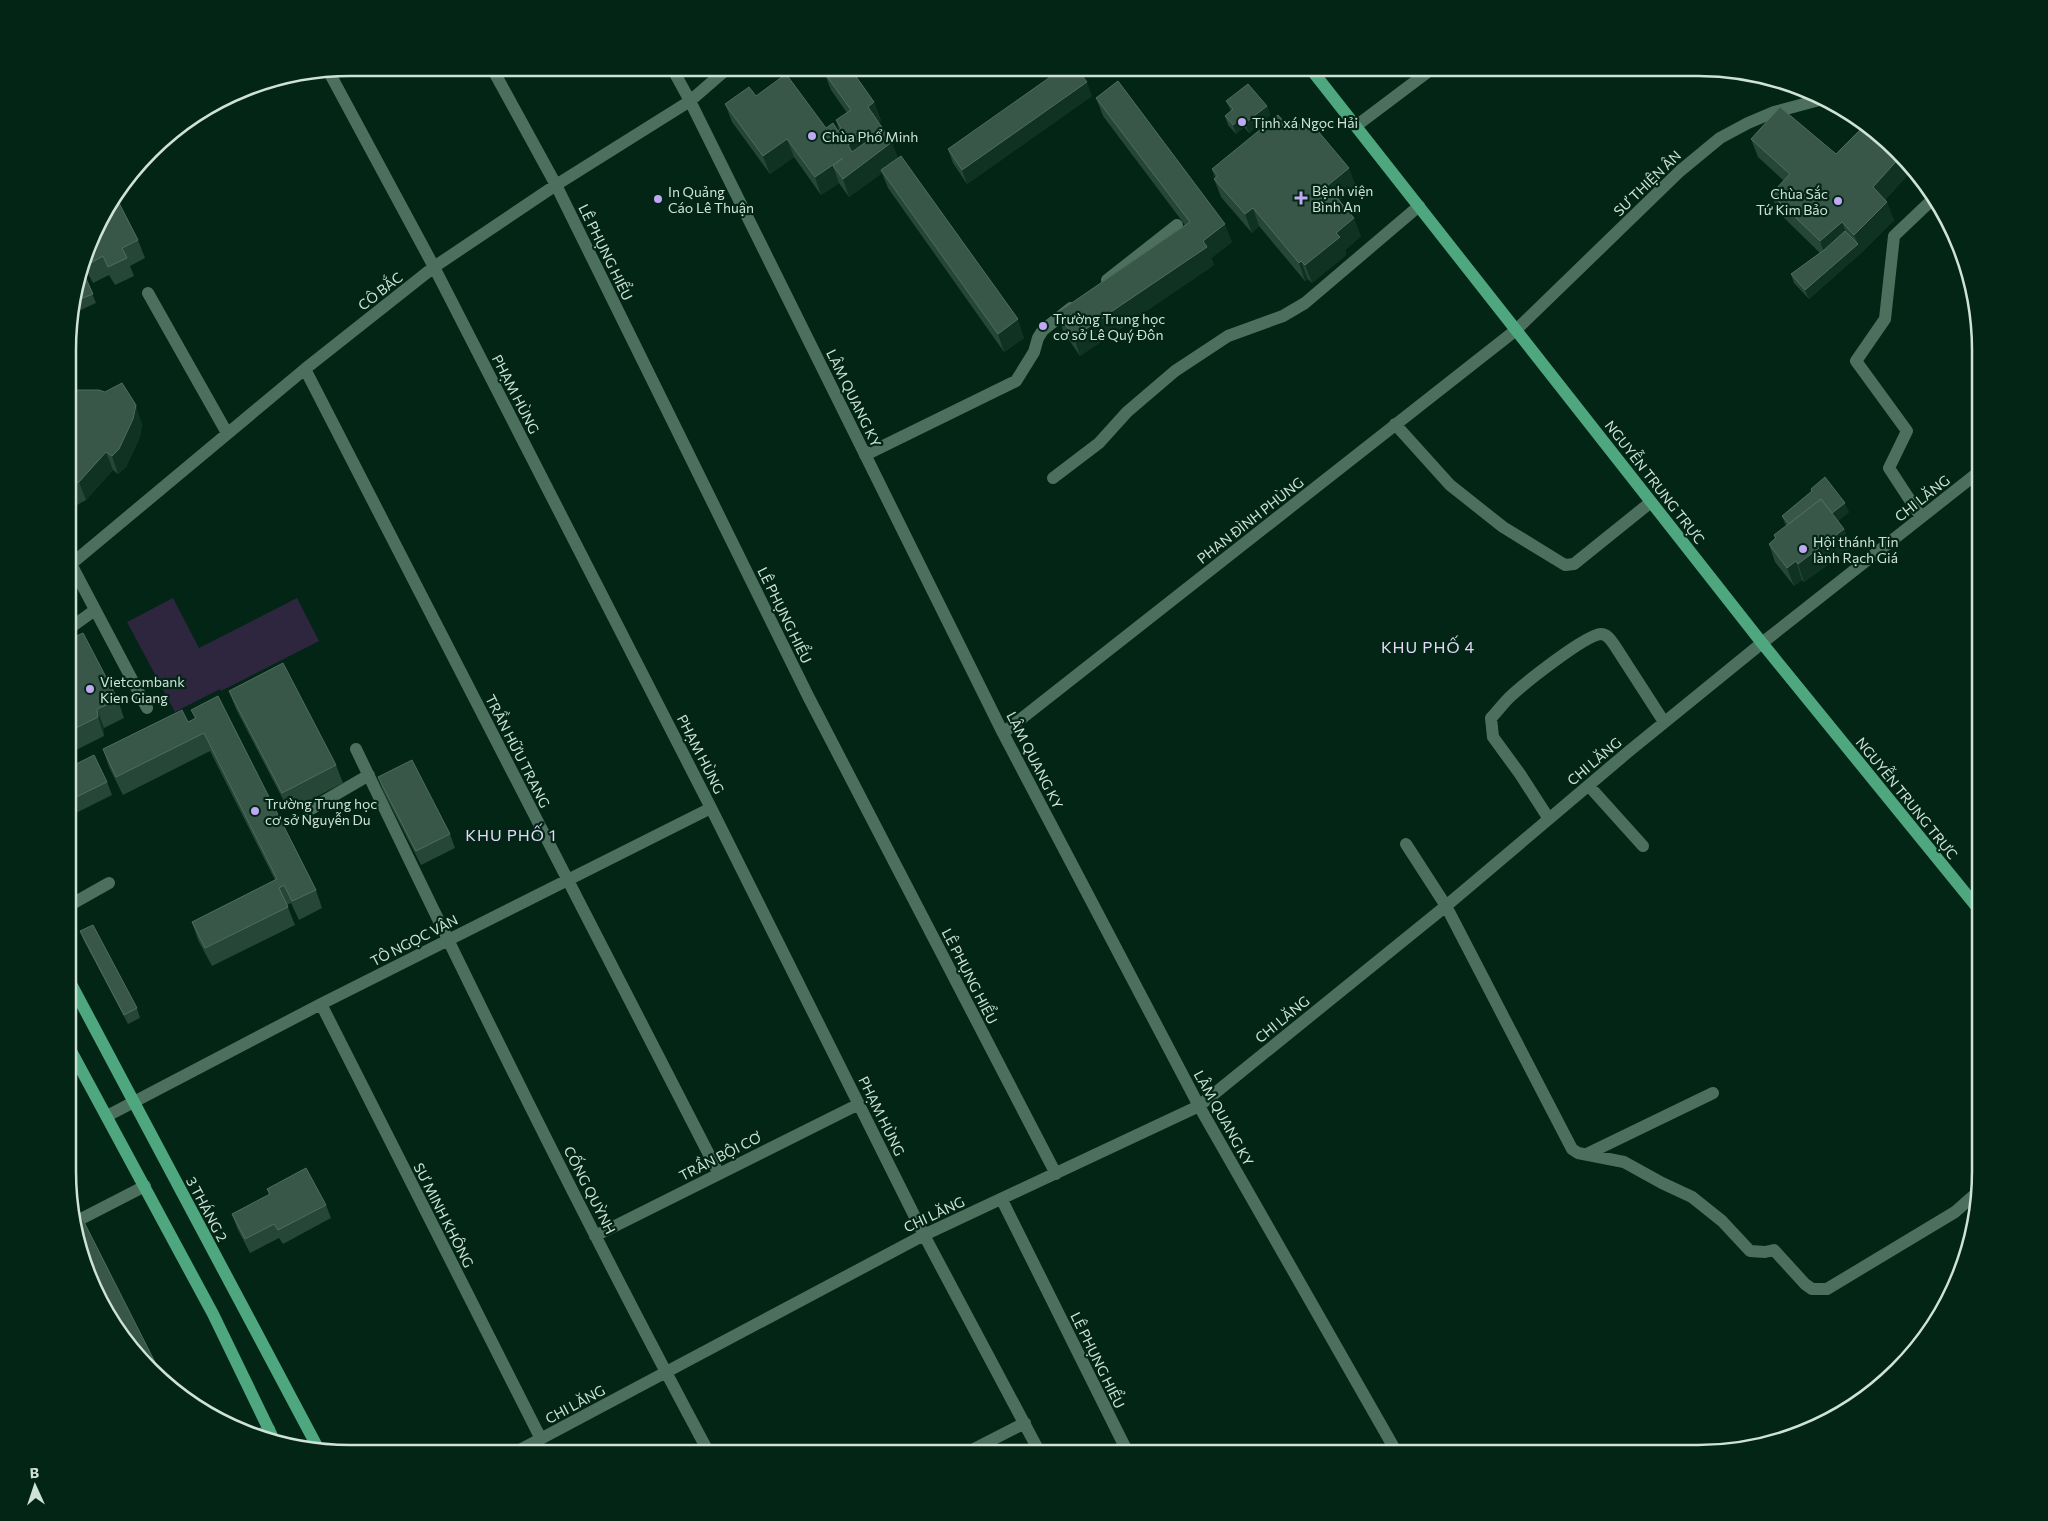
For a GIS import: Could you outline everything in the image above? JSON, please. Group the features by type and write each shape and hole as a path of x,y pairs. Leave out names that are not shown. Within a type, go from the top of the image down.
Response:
{"main road":[{"name":"NGUYỄN TRUNG TRỰC","path":"1316,76 1762,642 1972,901"},
{"name":"3 THÁNG 2","path":"76,993 315,1442"},
{"path":"76,1060 213,1314 271,1433"}],"street":[{"name":"LÊ PHỤNG HIỂU","path":"496,76 556,185 808,696 1056,1174"},
{"name":"LÂM QUANG KY","path":"676,76 1003,734 1199,1106 1392,1445"},
{"name":"CÔ BẮC","path":"76,560 305,369 434,267 556,185 690,101 719,76"},
{"path":"1356,126 1422,76"},
{"name":"PHẠM HÙNG","path":"332,77 434,267 711,808 924,1235 1036,1445"},
{"name":"SƯ THIỆN ÂN","path":"1516,330 1680,171 1720,138 1748,122 1774,112 1813,102"},
{"path":"1921,517 1888,468 1907,431 1856,361 1885,319 1894,236 1929,203"},
{"path":"1053,478 1099,443 1127,412 1175,371 1228,336 1283,316 1305,303 1419,206"},
{"path":"1098,286 1177,225"},
{"path":"148,293 227,433"},
{"path":"865,455 1016,381 1034,352 1038,338 1043,330 1083,299"},
{"name":"PHAN ĐÌNH PHÙNG","path":"1003,734 1516,330"},
{"name":"TRẦN HỮU TRANG","path":"305,369 719,1174"},
{"path":"1395,424 1450,485 1503,527 1565,565 1574,564 1651,502"},
{"name":"CHI LĂNG","path":"529,1445 924,1235 1199,1106 1446,906 1762,642 1972,477"},
{"path":"76,576 147,708"},
{"path":"76,624 95,610"},
{"path":"1549,819 1493,737 1491,718 1512,695 1586,640 1601,634 1607,635 1664,722"},
{"name":"CỐNG QUỲNH","path":"356,749 595,1236 704,1445"},
{"path":"310,810 368,775"},
{"path":"1589,786 1643,846"},
{"name":"TÔ NGỌC VÂN","path":"107,1116 320,1004 711,808"},
{"path":"1406,844 1446,906 1572,1149 1624,1162 1692,1197 1722,1222 1750,1251 1765,1252 1774,1250 1805,1284 1812,1289 1827,1289 1955,1212 1970,1199"},
{"path":"76,902 109,883"},
{"name":"SƯ MINH KHÔNG","path":"320,1004 540,1439"},
{"path":"1587,1154 1713,1094"},
{"name":"TRẦN BỘI CƠ","path":"595,1236 859,1104"},
{"path":"81,1219 145,1186"},
{"name":"LÊ PHỤNG HIỂU","path":"1002,1200 1124,1445"},
{"path":"982,1445 1025,1423"}],"shaded area":[{"path":"173,598 199,648 297,598 319,641 221,691 220,689 175,712 127,622"}],"building":[{"path":"783,76 787,76 826,128 833,123 838,131 841,128 836,120 851,110 827,76 856,76 874,102 868,107 892,142 843,179 833,166 843,158 815,177 787,139 763,156 725,104 749,87 756,96","holes":["865,134 869,140 852,152 848,145"]},
{"path":"1052,76 1082,76 1087,82 962,170 948,149"},
{"path":"1118,81 1225,224 1203,241 1207,247 1074,337 1057,313 1190,222 1096,98"},
{"path":"1248,84 1267,106 1245,123 1241,118 1233,125 1225,116 1233,109 1226,101"},
{"path":"1780,107 1836,154 1860,130 1897,161 1873,187 1887,202 1854,235 1842,222 1820,241 1771,194 1790,174 1751,139"},
{"name":"Bệnh viện Bình An","path":"1278,115 1292,131 1307,118 1349,168 1327,186 1354,218 1336,233 1340,237 1305,265 1301,261 1299,263 1253,208 1245,214 1214,179 1218,176 1212,169"},
{"path":"901,156 1018,319 998,334 881,170"},
{"path":"119,203 138,240 122,248 127,258 108,267 103,256 91,263 104,229"},
{"path":"1845,231 1858,244 1805,290 1791,274 1824,250"},
{"path":"86,279 93,294 82,299"},
{"path":"122,383 136,405 133,419 119,449 112,456 106,452 76,484 76,390 99,390 105,392"},
{"path":"1825,477 1845,503 1832,513 1821,499 1789,524 1782,516 1812,491 1811,489"},
{"path":"1821,499 1844,529 1798,564 1796,561 1787,568 1769,544 1776,538 1774,535"},
{"path":"83,633 118,700 97,709 98,717 76,728 76,636"},
{"path":"283,663 336,765 282,793 229,691"},
{"path":"218,696 316,890 292,901 284,885 279,888 288,907 205,948 192,922 277,879 204,733 116,777 103,749 182,710 188,722 196,718 191,710"},
{"path":"94,755 107,782 76,797 76,764"},
{"path":"412,760 450,834 416,851 378,777"},
{"path":"93,925 137,1008 124,1015 80,931"},
{"path":"306,1168 326,1205 278,1230 274,1224 245,1239 232,1214 270,1194 267,1189"},
{"path":"80,1215 157,1366 122,1323 104,1292 91,1259"}],"place":[{"name":"Tịnh xá Ngọc Hải","path":"1242,122"},
{"name":"Chùa Phổ Minh","path":"812,136"},
{"name":"Bệnh viện Bình An","path":"1301,198"},
{"name":"In Quảng Cáo Lê Thuận","path":"658,199"},
{"name":"Chùa Sắc Tứ Kim Bảo","path":"1838,201"},
{"name":"Trường Trung học cơ sở Lê Quý Đôn","path":"1043,326"},
{"name":"Hội thánh Tin lành Rạch Giá","path":"1803,549"},
{"name":"Vietcombank Kien Giang","path":"90,689"},
{"name":"Trường Trung học cơ sở Nguyễn Du","path":"255,811"}],"district":[{"name":"KHU PHỐ 4","path":"1428,646"},
{"name":"KHU PHỐ 1","path":"511,834"}]}
